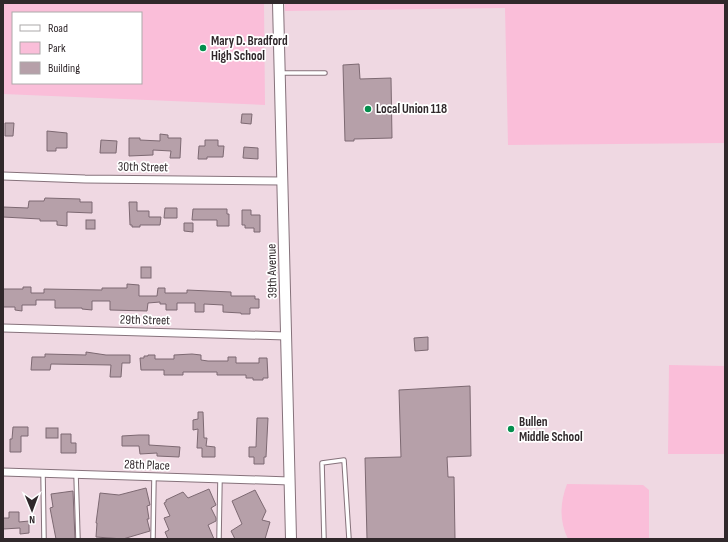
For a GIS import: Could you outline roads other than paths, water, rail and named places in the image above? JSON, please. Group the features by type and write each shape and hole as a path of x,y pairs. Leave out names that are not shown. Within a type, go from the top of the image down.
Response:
{"street":[{"name":"39th Avenue","path":"278,3 291,539"},
{"name":"30th Street","path":"3,176 85,179 282,181"},
{"name":"29th Street","path":"3,328 286,336"},
{"name":"28th Place","path":"3,472 290,481"}],"lane":[{"path":"280,73 325,73"},
{"path":"324,539 322,463 344,460 349,539"},
{"path":"43,473 44,539"},
{"path":"76,474 78,539"},
{"path":"153,539 154,477"},
{"path":"219,539 220,479"}],"place":[{"name":"Mary D. Bradford High School","path":"203,48"},
{"name":"Local Union 118","path":"368,109"},
{"name":"Bullen Middle School","path":"511,429"}]}
